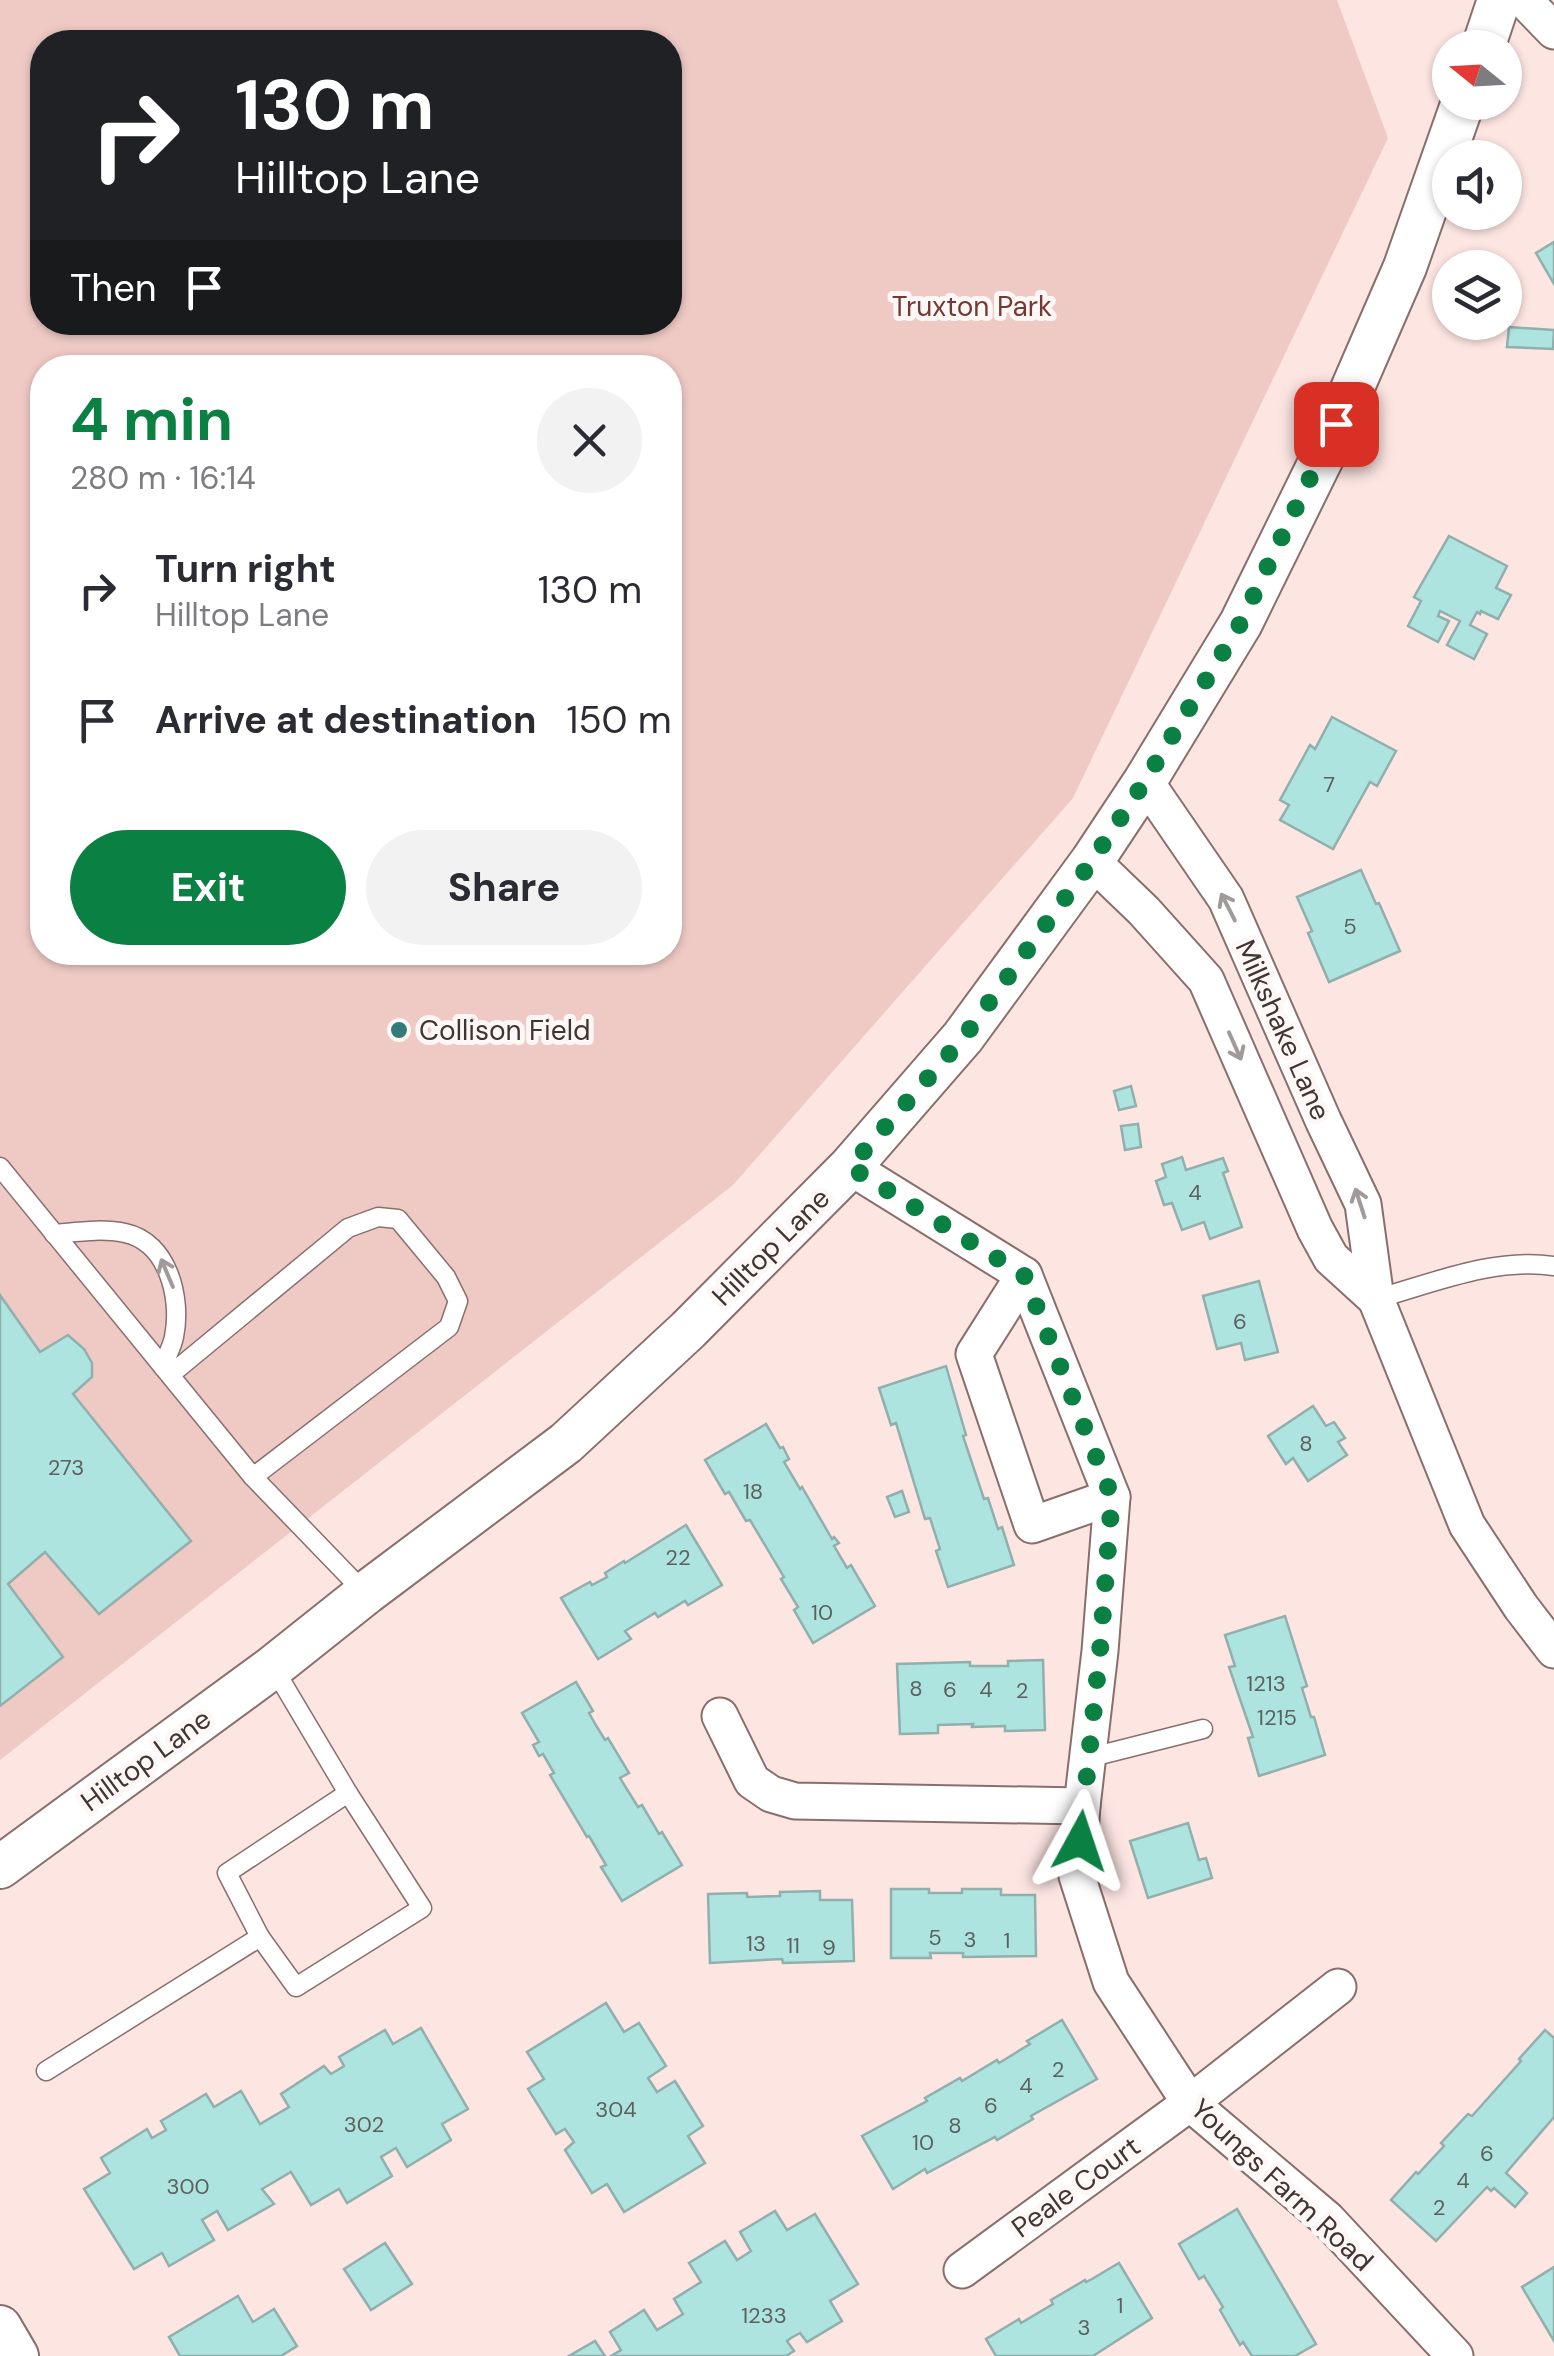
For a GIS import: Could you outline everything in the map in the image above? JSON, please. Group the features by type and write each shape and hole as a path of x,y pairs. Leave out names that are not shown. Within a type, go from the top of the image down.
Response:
{"street":[{"path":"1489,30 1500,0"},
{"path":"1524,0 1554,32"},
{"name":"Hilltop Lane","path":"0,1867 273,1667 566,1442 688,1330 850,1167 964,1037 1092,861 1240,624 1323,456 1406,267 1457,120"},
{"name":"Milkshake Lane","path":"1145,781 1226,899 1363,1204 1376,1299 1467,1525 1554,1650"},
{"name":"Milkshake Lane","path":"1092,861 1206,980 1315,1229 1331,1258 1376,1299"},
{"path":"850,1167 1024,1275 974,1354 1032,1524 1112,1497"},
{"name":"Youngs Farm Road","path":"1024,1275 1112,1497 1077,1876 1111,1982 1190,2103 1328,2219 1446,2353"},
{"path":"720,1716 752,1781 770,1794 794,1802 1082,1806"},
{"name":"Peale Court","path":"962,2270 1190,2103 1338,1988"},
{"path":"0,2327 16,2356"}],"lane":[{"path":"0,1167 253,1477 366,1593"},
{"path":"166,1371 348,1228 378,1217 398,1220 446,1276 458,1301 450,1326 253,1477"},
{"path":"54,1234 126,1232 148,1241 166,1265 174,1292 174,1336 166,1371"},
{"path":"1376,1299 1472,1272 1528,1262 1554,1266"},
{"path":"273,1667 422,1908 296,1987 260,1937 227,1873 348,1793"},
{"path":"1088,1758 1202,1729"},
{"path":"46,2071 260,1937"}],"green space":[{"name":"Truxton Park","path":"0,0 1337,0 1388,138 1073,798 733,1185 0,1760"}],"building":[{"path":"1554,242 1554,284 1536,253"},
{"path":"1522,328 1554,330 1553,349 1507,347 1508,340 1522,340"},
{"path":"1449,536 1507,566 1496,588 1511,595 1498,619 1481,611 1470,625 1487,634 1474,659 1447,645 1460,621 1440,611 1438,616 1449,621 1438,642 1408,626 1421,601 1414,597"},
{"path":"1332,717 1396,751 1377,786 1370,782 1333,849 1280,820 1289,805 1280,800 1310,745 1315,749"},
{"path":"1361,870 1400,951 1329,982 1297,897"},
{"path":"1131,1086 1136,1106 1119,1110 1114,1091"},
{"path":"1138,1124 1141,1147 1125,1150 1121,1126"},
{"path":"1182,1157 1186,1170 1223,1158 1228,1171 1223,1173 1242,1227 1210,1239 1204,1222 1182,1230 1172,1203 1164,1205 1156,1181 1166,1177 1162,1164"},
{"path":"1259,1281 1278,1352 1245,1360 1241,1343 1217,1349 1203,1296"},
{"path":"0,1295 40,1352 68,1335 84,1349 92,1363 92,1377 73,1394 191,1541 99,1614 45,1552 8,1584 63,1657 0,1706"},
{"path":"946,1366 984,1499 988,1498 998,1529 1002,1527 1014,1565 948,1587 930,1518 925,1519 896,1423 891,1425 879,1388"},
{"path":"1313,1406 1326,1426 1334,1422 1345,1438 1338,1442 1347,1455 1308,1481 1293,1458 1286,1464 1268,1436"},
{"path":"766,1424 780,1448 783,1447 789,1459 784,1462 800,1489 832,1539 839,1543 834,1546 847,1568 851,1565 875,1606 813,1643 794,1610 798,1607 781,1579 784,1577 750,1520 746,1521 729,1492 725,1494 705,1460"},
{"path":"902,1491 909,1512 895,1517 887,1497"},
{"path":"686,1525 722,1585 688,1605 685,1601 658,1617 655,1613 625,1631 631,1639 598,1659 561,1598 607,1577 605,1573"},
{"path":"1285,1616 1307,1686 1302,1688 1325,1755 1259,1776 1248,1738 1253,1737 1229,1667 1235,1666 1225,1635"},
{"path":"1043,1660 1045,1730 1005,1731 1005,1726 972,1727 973,1724 938,1725 938,1733 900,1734 897,1664 970,1662 970,1666 1008,1666 1008,1661"},
{"path":"576,1682 593,1711 589,1713 597,1727 629,1773 620,1778 682,1865 622,1901 601,1867 606,1865 550,1775 554,1773 533,1745 539,1742 522,1713"},
{"path":"1188,1823 1199,1860 1206,1858 1212,1878 1148,1898 1130,1841"},
{"path":"891,1889 962,1893 962,1889 1001,1889 1001,1895 1035,1895 1036,1956 963,1957 963,1953 930,1953 931,1958 891,1958"},
{"path":"820,1891 820,1900 852,1900 854,1961 710,1963 708,1894 747,1893 747,1897"},
{"path":"606,2003 624,2032 639,2023 666,2066 648,2078 657,2092 675,2081 703,2126 688,2136 705,2163 624,2212 607,2184 592,2193 565,2150 574,2142 565,2129 556,2134 528,2089 544,2079 527,2052"},
{"path":"1062,2020 1097,2079 997,2140 995,2137 927,2173 925,2169 893,2189 862,2136 960,2078 962,2081 997,2060 999,2063"},
{"path":"421,2028 468,2109 442,2124 451,2140 407,2167 396,2148 381,2157 392,2176 347,2203 339,2189 311,2205 291,2172 262,2189 274,2204 228,2230 217,2211 202,2220 214,2240 169,2266 162,2253 134,2269 84,2189 110,2173 101,2158 147,2129 152,2138 166,2130 161,2121 206,2094 214,2107 241,2091 260,2124 289,2107 281,2094 324,2066 331,2074 344,2066 339,2057 385,2030 393,2044"},
{"path":"1545,2030 1554,2038 1554,2117 1506,2173 1527,2193 1515,2207 1494,2188 1491,2191 1487,2187 1436,2241 1391,2200 1444,2146 1441,2143 1468,2114 1472,2116"},
{"path":"1237,2209 1316,2344 1295,2356 1252,2356 1243,2342 1240,2345 1220,2310 1223,2307 1204,2276 1199,2279 1179,2244"},
{"path":"775,2211 787,2230 815,2214 858,2284 830,2301 842,2321 807,2342 800,2333 791,2338 787,2341 794,2351 786,2356 611,2356 621,2350 610,2332 644,2310 657,2330 683,2314 674,2299 701,2282 689,2263 725,2241 737,2260 751,2251 740,2232"},
{"path":"385,2243 412,2284 371,2310 344,2269"},
{"path":"1119,2263 1152,2318 1093,2356 996,2356 986,2339 1019,2319 1021,2323 1053,2304 1051,2300"},
{"path":"1554,2267 1554,2341 1522,2287"},
{"path":"238,2296 253,2322 274,2309 297,2346 281,2356 180,2356 169,2337"},
{"path":"595,2341 605,2356 569,2356"}],"place":[{"name":"Collison Field","path":"399,1030"}],"route":[{"path":"1080,1841 1112,1497 1024,1275 850,1167 964,1037 1145,781 1240,624 1336,424"}]}
